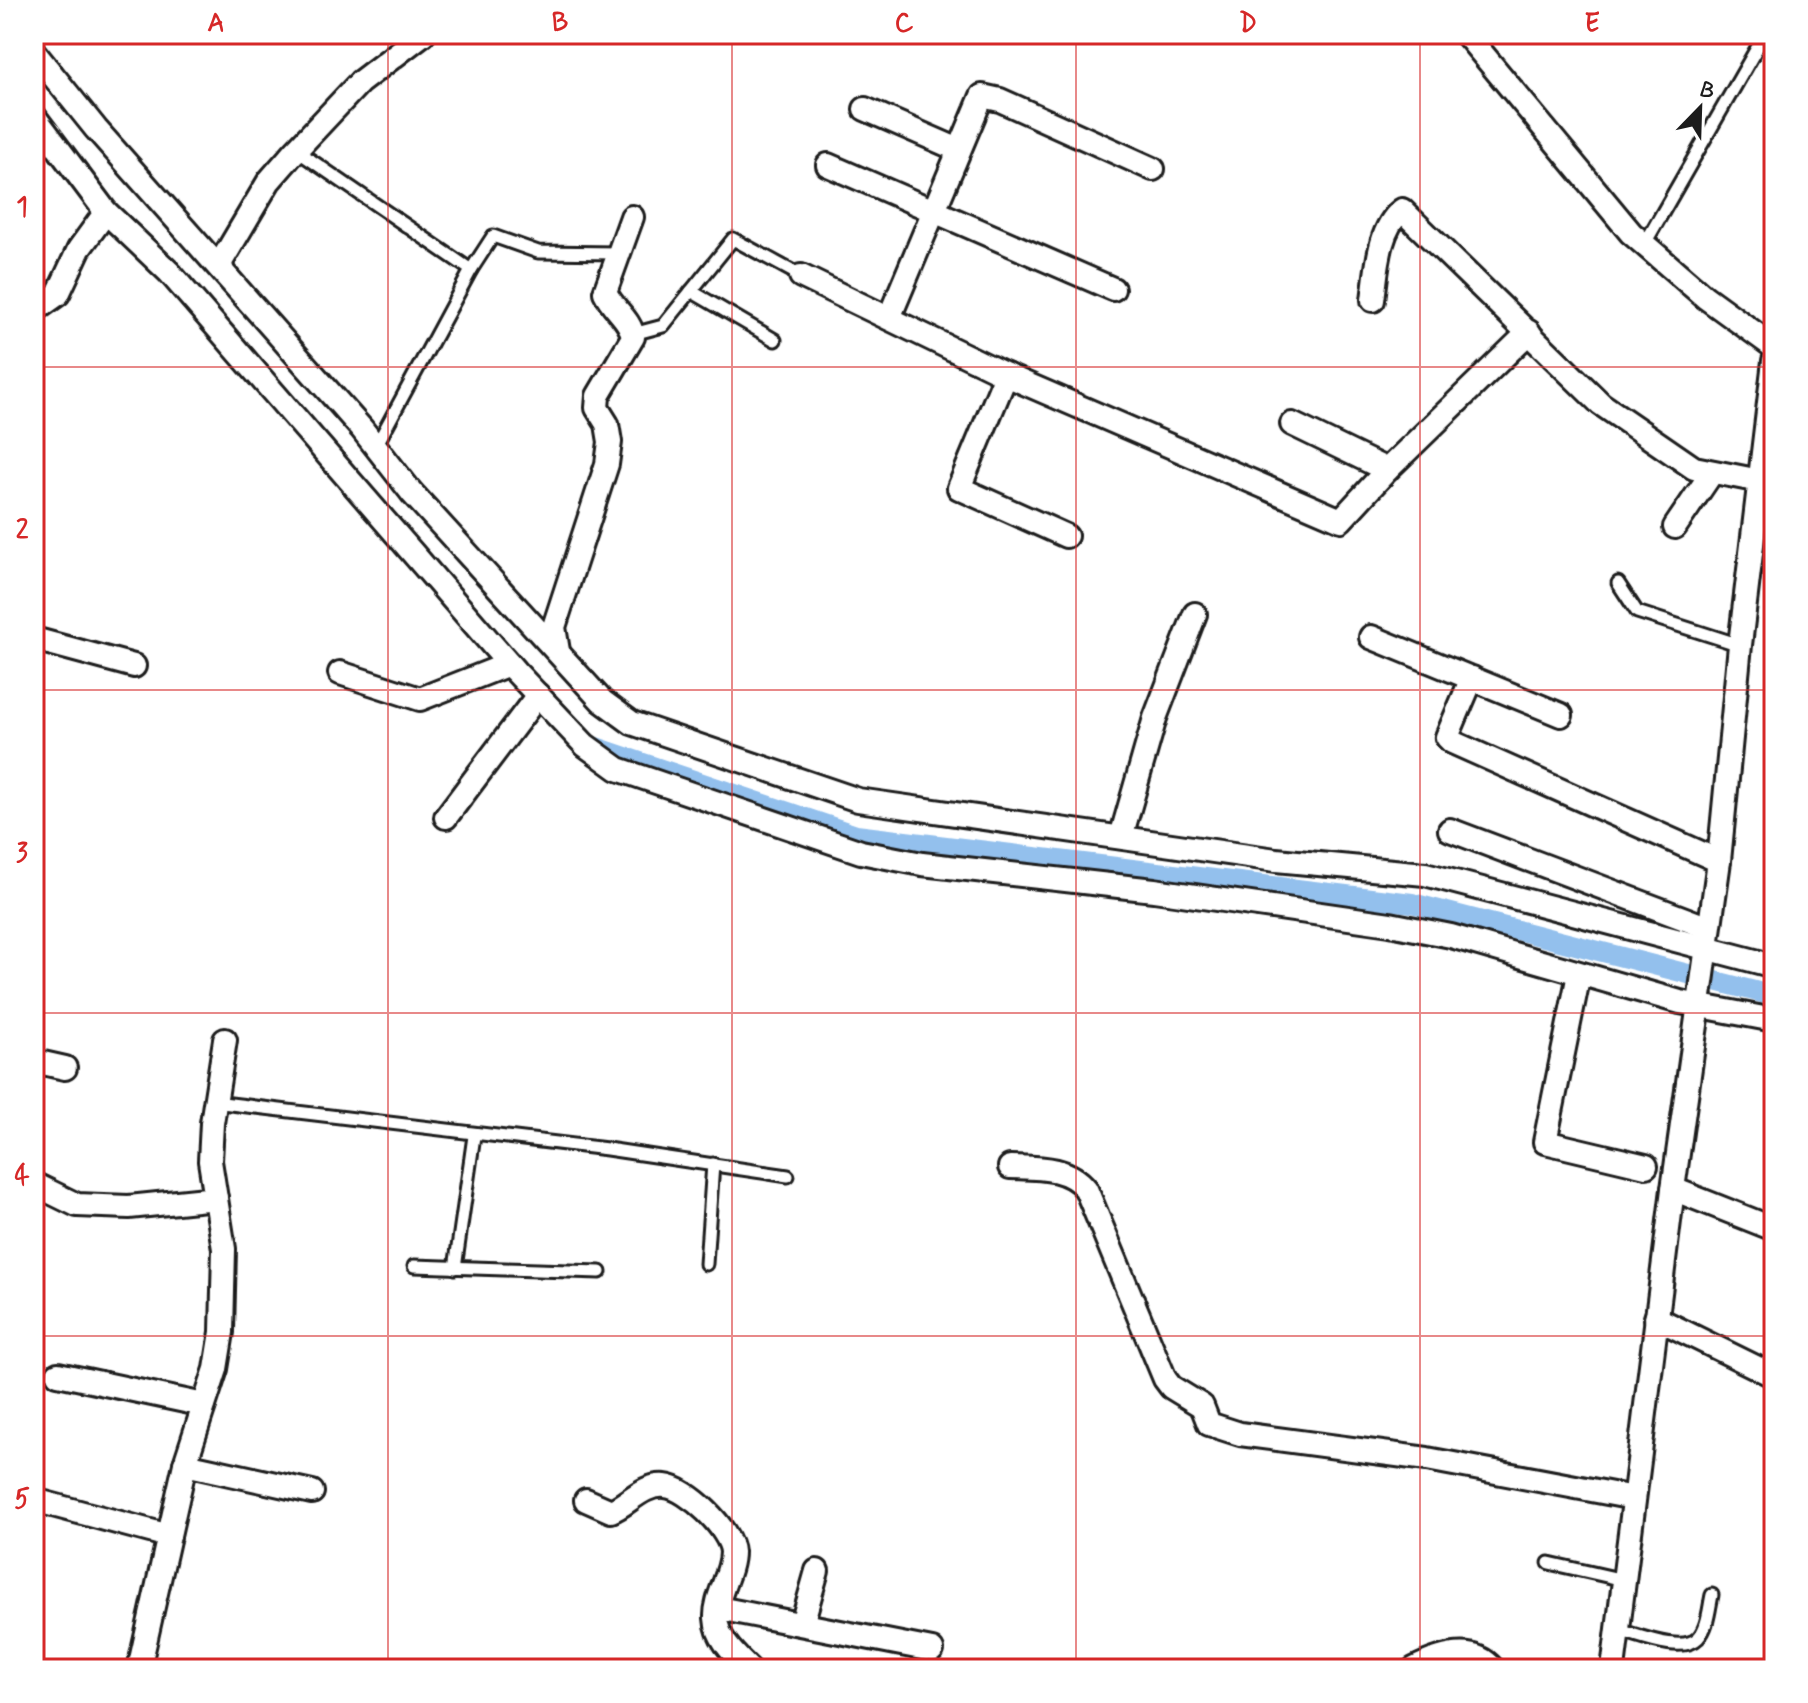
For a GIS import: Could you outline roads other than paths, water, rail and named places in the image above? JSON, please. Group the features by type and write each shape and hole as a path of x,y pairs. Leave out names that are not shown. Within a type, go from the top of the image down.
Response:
{"street":[{"path":"222,269 221,262 269,181 360,82 423,34"},
{"path":"1466,34 1644,245 1705,297 1774,347"},
{"path":"34,52 96,129 376,446 412,493 615,713 632,723 858,800 1276,860 1425,874 1774,966"},
{"path":"889,318 982,96 1000,100 1153,169"},
{"path":"865,109 959,150"},
{"path":"34,116 106,212 169,272 509,664 585,745 618,769 861,852 922,864 1154,890 1390,924 1451,936 1579,974 1774,1020"},
{"path":"828,165 1113,289"},
{"path":"1373,300 1380,253 1392,221 1402,210 1601,404 1679,460 1711,474 1760,481"},
{"path":"34,303 41,306 51,302 58,294 79,249 106,212"},
{"path":"558,651 554,627 607,464 610,442 607,424 597,408 598,396 633,334 605,292 632,217"},
{"path":"801,276 1006,375 1341,520 1387,470 1529,332"},
{"path":"1006,375 959,488 1066,536"},
{"path":"1613,1669 1656,1318 1719,861 1740,645 1773,376"},
{"path":"1292,424 1387,470"},
{"path":"1675,527 1711,474"},
{"path":"1121,837 1155,718 1195,614"},
{"path":"1371,637 1561,715"},
{"path":"34,639 134,666"},
{"path":"340,673 420,699 509,664"},
{"path":"1472,678 1449,727 1447,737 1452,742 1719,861"},
{"path":"446,817 538,695"},
{"path":"1450,830 1706,948"},
{"path":"1579,974 1545,1142 1646,1166"},
{"path":"139,1669 185,1464 222,1332 224,1249 210,1161 214,1102 225,1040"},
{"path":"34,1061 65,1068"},
{"path":"1010,1167 1043,1168 1078,1179 1165,1379 1171,1387 1202,1406 1209,1424 1240,1434 1427,1459 1634,1498"},
{"path":"34,1184 77,1205 129,1207 216,1198"},
{"path":"1673,1189 1774,1229"},
{"path":"1656,1318 1774,1376"},
{"path":"58,1374 204,1405"},
{"path":"185,1464 312,1492"},
{"path":"586,1500 611,1511 630,1496 649,1489 665,1486 688,1494 729,1541 732,1553 718,1608 721,1636 749,1669"},
{"path":"34,1500 169,1536"},
{"path":"802,1624 817,1571"},
{"path":"718,1608 932,1650"},
{"path":"1414,1669 1443,1656 1468,1654 1486,1660 1493,1669"}],"lane":[{"path":"1644,245 1765,34"},
{"path":"296,150 471,270"},
{"path":"376,446 471,270 493,236 531,251 617,253"},
{"path":"633,334 663,326 733,239 801,276"},
{"path":"691,291 775,340"},
{"path":"1618,583 1637,612 1740,645"},
{"path":"214,1102 788,1176"},
{"path":"455,1268 474,1136"},
{"path":"706,1264 713,1164"},
{"path":"414,1266 600,1272"},
{"path":"1549,1563 1624,1580"},
{"path":"1618,1630 1683,1646 1697,1640 1703,1630 1712,1595"}],"waterway":[{"path":"593,746 856,835 1412,903 1774,996"}]}
